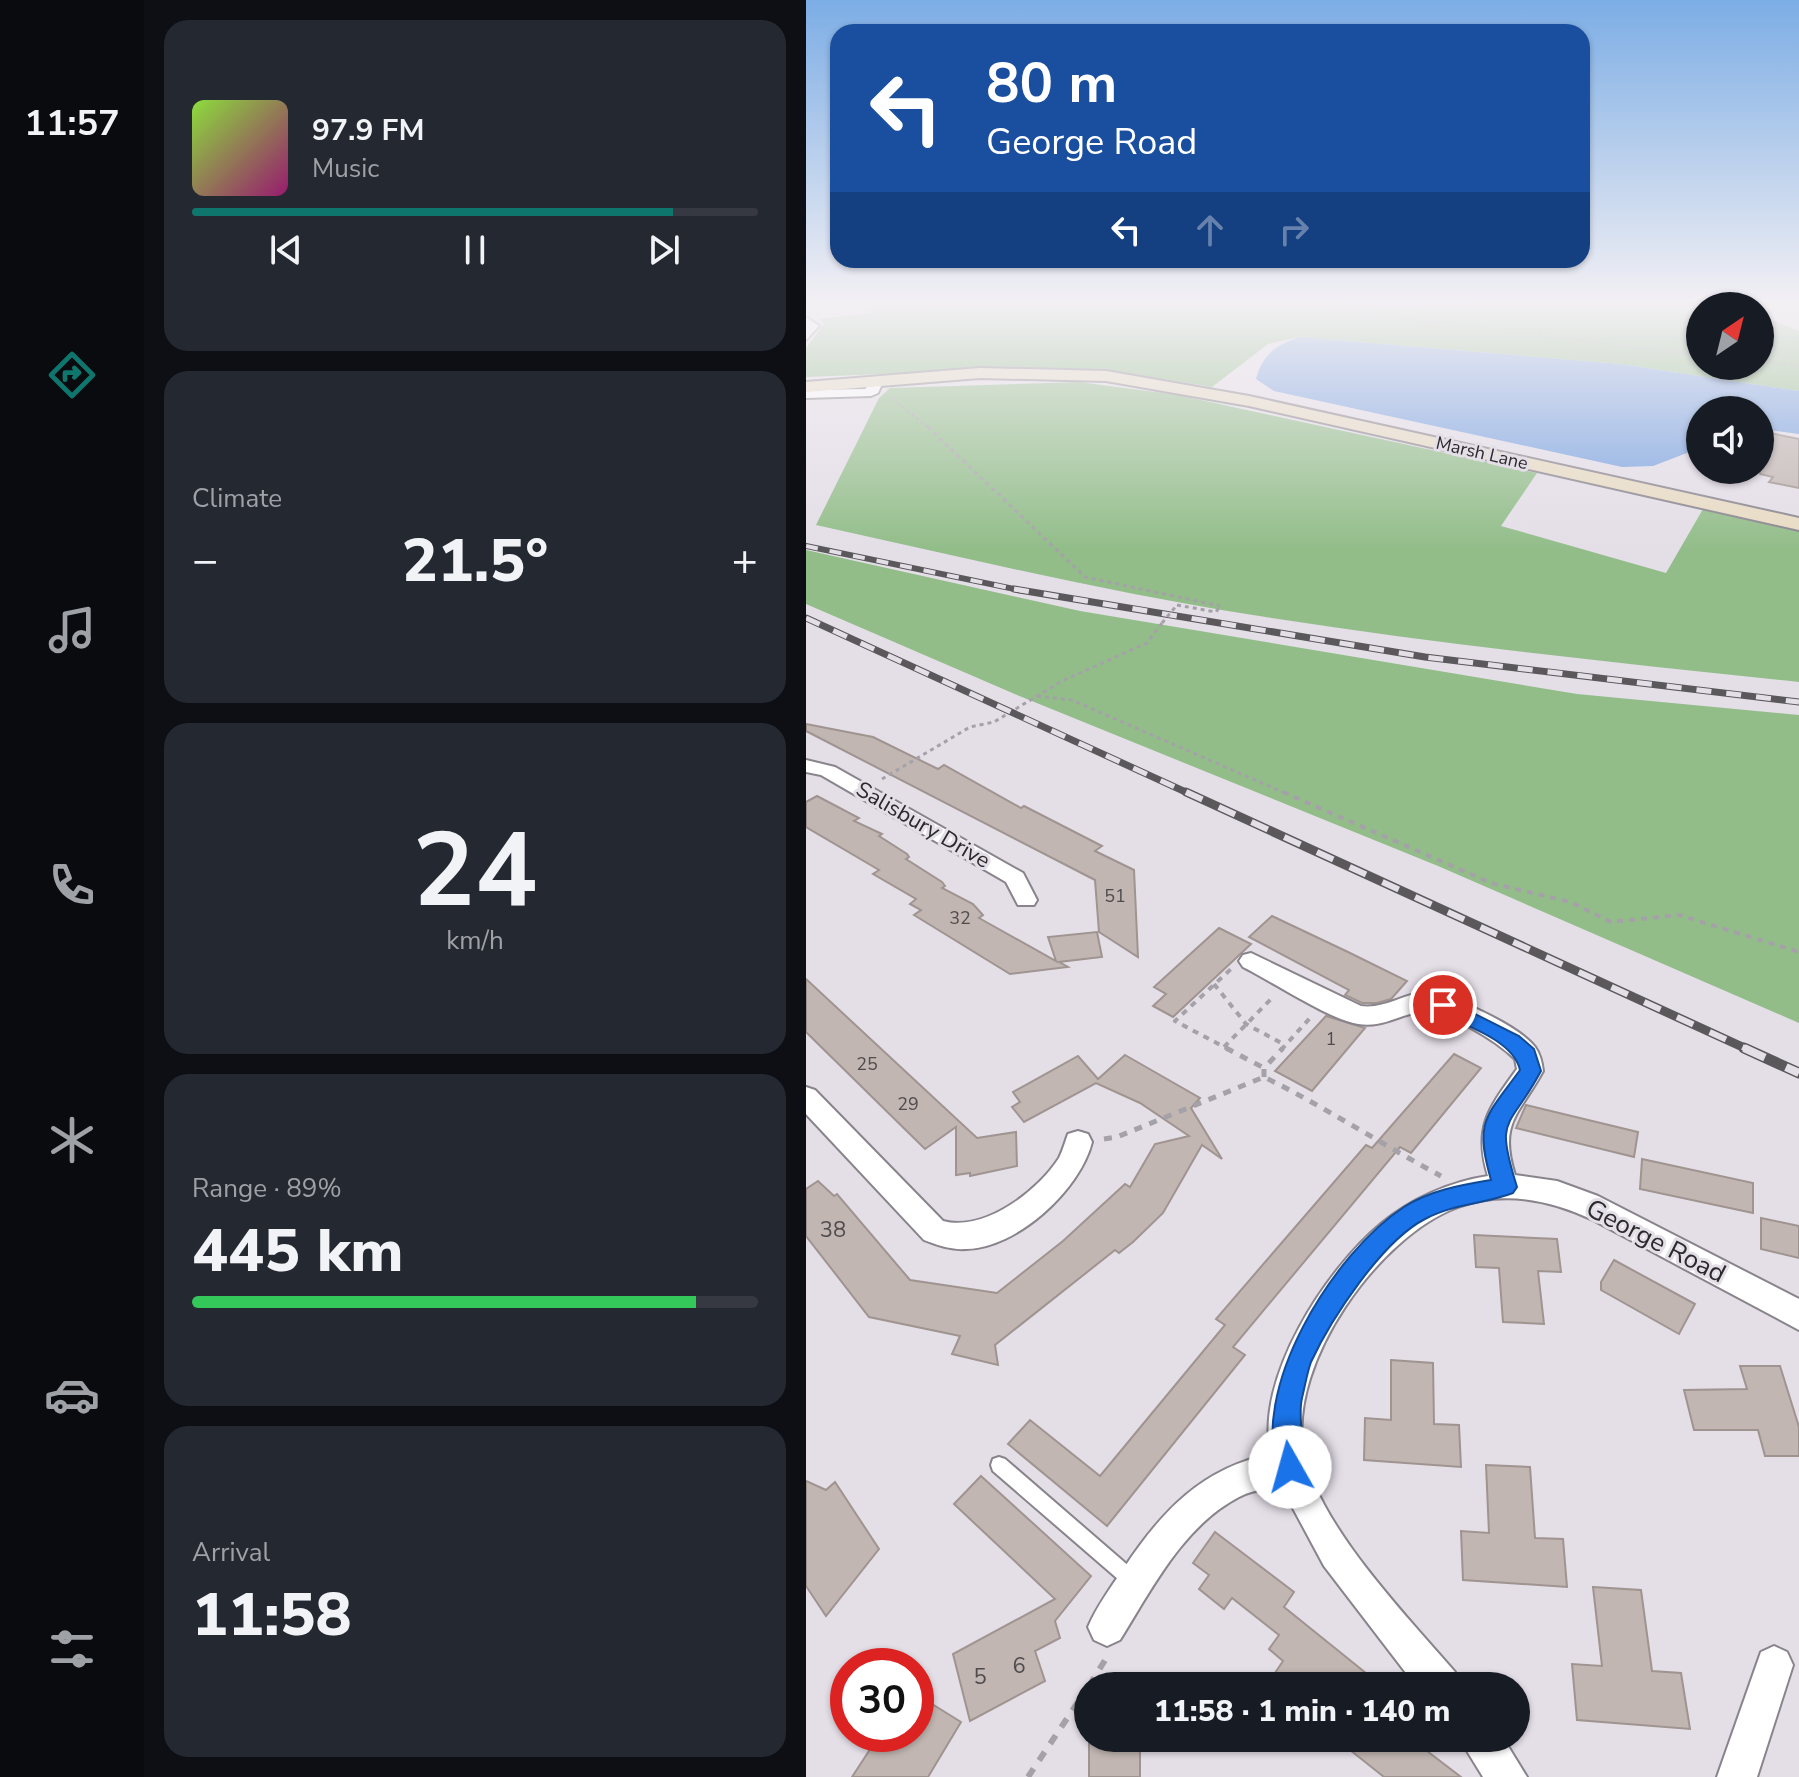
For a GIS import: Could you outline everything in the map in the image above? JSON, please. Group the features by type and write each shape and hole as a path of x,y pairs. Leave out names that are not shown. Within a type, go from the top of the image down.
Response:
{"main road":[{"name":"Marsh Lane","path":"806,387 874,387 914,383"},
{"name":"Marsh Lane","path":"1154,383 1799,524"}],"street":[{"name":"Marsh Lane","path":"806,394 874,387"},
{"name":"Salisbury Drive","path":"806,766 828,771 1015,878 1026,900"},
{"path":"1251,961 1357,1015 1376,1018 1426,1001 1443,1005 1512,1041 1527,1055 1530,1071 1493,1125 1493,1146 1505,1187"},
{"path":"806,1097 934,1231 948,1236 966,1237 1006,1226 1061,1176 1075,1159 1078,1142"},
{"name":"George Road","path":"1430,1672 1360,1587 1308,1504 1290,1467 1284,1417 1298,1361 1334,1300 1385,1236 1413,1213 1445,1198 1505,1187 1538,1189 1587,1204 1799,1316"},
{"path":"1107,1627 1154,1555 1192,1513 1225,1485 1290,1467"},
{"path":"1737,1777 1774,1665"},
{"path":"1489,1752 1507,1777"}],"lane":[{"path":"999,1465 1136,1583"}],"path":[{"path":"863,790 970,727 994,722 1037,696 1147,643 1177,605 1216,612 1220,606 1085,577 903,404 874,387"},
{"path":"1037,696 1072,700 1491,883 1570,902 1611,922 1679,915 1799,952"},
{"path":"1251,961 1243,957 1175,1021 1264,1068"},
{"path":"1224,1047 1289,980"},
{"path":"1214,984 1246,1024 1285,1045"},
{"path":"1264,1077 1264,1068 1327,1000"},
{"path":"1078,1142 1117,1137 1264,1077 1322,1105 1355,1130 1473,1192"},
{"path":"1028,1777 1074,1708"}],"green space":[{"path":"1086,383 1178,395 1537,473 1501,526 1666,573 1703,509 1799,530 1799,682 1457,644 1253,615 1088,585 816,525 879,398 890,388"},
{"path":"1187,383 1217,383 1212,387"},
{"path":"1745,383 1799,383 1799,391"},
{"path":"806,550 1080,611 1577,694 1799,715 1799,1023 1438,866 1017,695 806,604"}],"water":[{"path":"1262,383 1745,383 1799,391 1799,434 1774,431 1774,396 1686,396 1686,453 1653,466 1622,467 1274,391"}],"building":[{"path":"1774,434 1799,439 1799,488 1774,483"},
{"path":"806,724 873,737 938,769 944,765 1021,808 1024,806 1102,846 1095,851 1134,870 1138,957 1099,932 1095,880 806,731"},
{"path":"817,796 859,818 854,821 882,834 879,836 907,854 909,857 906,859 942,882 945,886 942,888 973,904 983,915 979,918 1056,961 1048,937 1097,932 1102,957 1059,962 1068,967 1010,974 914,915 921,910 910,904 916,899 873,874 879,870 806,827 806,802"},
{"path":"1272,916 1407,981 1391,999 1377,1003 1362,1003 1345,995 1349,990 1249,937"},
{"path":"1219,928 1251,944 1173,1017 1153,1006 1166,994 1154,987"},
{"path":"806,979 977,1138 1016,1132 1017,1166 970,1176 970,1173 956,1175 956,1127 925,1149 806,1032"},
{"path":"1326,1016 1365,1028 1312,1091 1275,1071"},
{"path":"1454,1054 1481,1068 1411,1153 1400,1147 1233,1347 1245,1355 1107,1526 1008,1444 1030,1420 1100,1476 1225,1325 1216,1319 1366,1145 1372,1148"},
{"path":"1125,1055 1200,1098 1191,1108 1222,1159 1202,1145 1163,1213 1119,1253 1115,1250 995,1345 998,1365 952,1354 960,1336 869,1317 806,1236 806,1189 818,1181 834,1196 837,1194 910,1280 997,1293 1063,1241 1125,1184 1130,1187 1155,1144 1189,1136 1140,1103 1096,1083 1024,1122 1012,1107 1020,1102 1013,1092 1078,1056 1098,1079"},
{"path":"1526,1105 1638,1132 1634,1157 1516,1128"},
{"path":"1642,1159 1753,1183 1753,1213 1640,1189"},
{"path":"1761,1218 1799,1226 1799,1258 1761,1249"},
{"path":"1474,1235 1557,1239 1561,1272 1538,1271 1544,1324 1503,1322 1499,1268 1476,1267"},
{"path":"1614,1260 1695,1304 1679,1334 1601,1290 1601,1282"},
{"path":"1391,1360 1433,1363 1434,1424 1459,1425 1461,1467 1364,1460 1365,1418 1391,1420"},
{"path":"1740,1366 1780,1366 1799,1427 1799,1456 1765,1456 1758,1430 1694,1430 1684,1390 1747,1389"},
{"path":"1486,1465 1530,1467 1535,1538 1563,1539 1567,1587 1463,1580 1461,1531 1489,1533"},
{"path":"981,1476 1091,1576 1055,1621 1060,1638 1035,1651 1045,1681 970,1721 953,1654 1055,1599 954,1504"},
{"path":"806,1481 826,1490 835,1482 879,1549 826,1616 806,1586"},
{"path":"1215,1532 1294,1592 1284,1607 1365,1672 1276,1672 1283,1661 1269,1649 1279,1635 1232,1598 1224,1609 1199,1589 1209,1575 1193,1563"},
{"path":"1593,1587 1641,1590 1652,1671 1681,1673 1690,1729 1577,1720 1572,1664 1602,1666"},
{"path":"934,1705 961,1722 928,1777 852,1777 868,1752 934,1752"},
{"path":"1089,1752 1140,1752 1140,1777 1089,1777"},
{"path":"1353,1752 1428,1752 1461,1777 1384,1777"}],"railway":[{"path":"806,546 1016,589"},
{"path":"1016,589 1425,657 1799,702"},
{"path":"1016,589 1024,591"},
{"path":"806,618 1190,794"},
{"path":"1186,792 1749,1050"},
{"path":"1744,1048 1799,1073"}],"route":[{"path":"1290,1467 1284,1417 1298,1361 1334,1300 1385,1236 1413,1213 1445,1198 1505,1187 1493,1146 1493,1125 1530,1071 1527,1055 1512,1041 1443,1005"}]}
